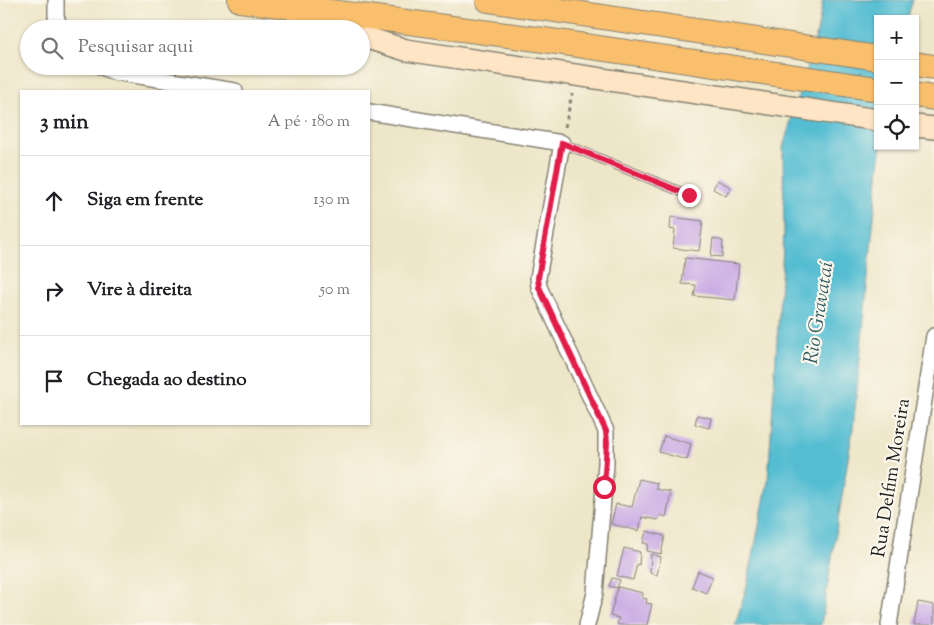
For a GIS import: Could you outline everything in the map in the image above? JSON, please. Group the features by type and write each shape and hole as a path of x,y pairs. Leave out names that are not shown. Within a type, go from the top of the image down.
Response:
{"main road":[{"path":"240,0 270,6 536,38 874,89"},
{"path":"488,0 874,57"},
{"path":"270,6 313,20"},
{"path":"370,39 406,50 874,119"},
{"path":"919,65 934,67"},
{"path":"919,96 934,98"},
{"path":"919,126 934,128"}],"street":[{"path":"56,0 57,20"},
{"path":"133,75 229,90"},
{"path":"370,112 562,143 538,278 539,287 606,431 606,464 595,593 587,625"},
{"name":"Rua Delfim Moreira","path":"889,625 934,336"}],"lane":[{"path":"562,143 689,195"}],"path":[{"path":"562,143 573,90"}],"water":[{"name":"Rio Gravataí","path":"823,0 913,0 908,15 874,15 874,150 881,150 853,428 821,625 735,625 747,586 768,481 784,233 783,148 818,28"}],"building":[{"path":"717,180 731,187 726,196 713,189"},
{"path":"671,217 703,221 699,251 673,248 675,230 670,229"},
{"path":"713,238 723,241 722,257 711,256"},
{"path":"685,258 739,264 735,300 694,296 696,285 682,284"},
{"path":"697,415 711,418 709,428 695,424"},
{"path":"664,436 691,444 687,460 659,452"},
{"path":"639,479 657,483 656,489 671,492 666,517 660,515 658,520 642,517 639,531 611,524 616,504 632,507"},
{"path":"646,531 665,536 661,554 647,551 648,544 643,543"},
{"path":"624,548 640,552 639,565 637,564 633,580 617,576"},
{"path":"651,554 661,557 657,575 650,573"},
{"path":"698,571 713,577 706,593 692,587"},
{"path":"612,578 620,580 617,588 609,586"},
{"path":"618,587 643,593 642,598 647,599 646,603 652,604 647,625 620,625 617,624 619,618 610,616"},
{"path":"918,602 934,605 934,625 914,625"}],"route":[{"path":"604,487 606,431 601,416 539,287 539,261 562,143 689,195"}]}
